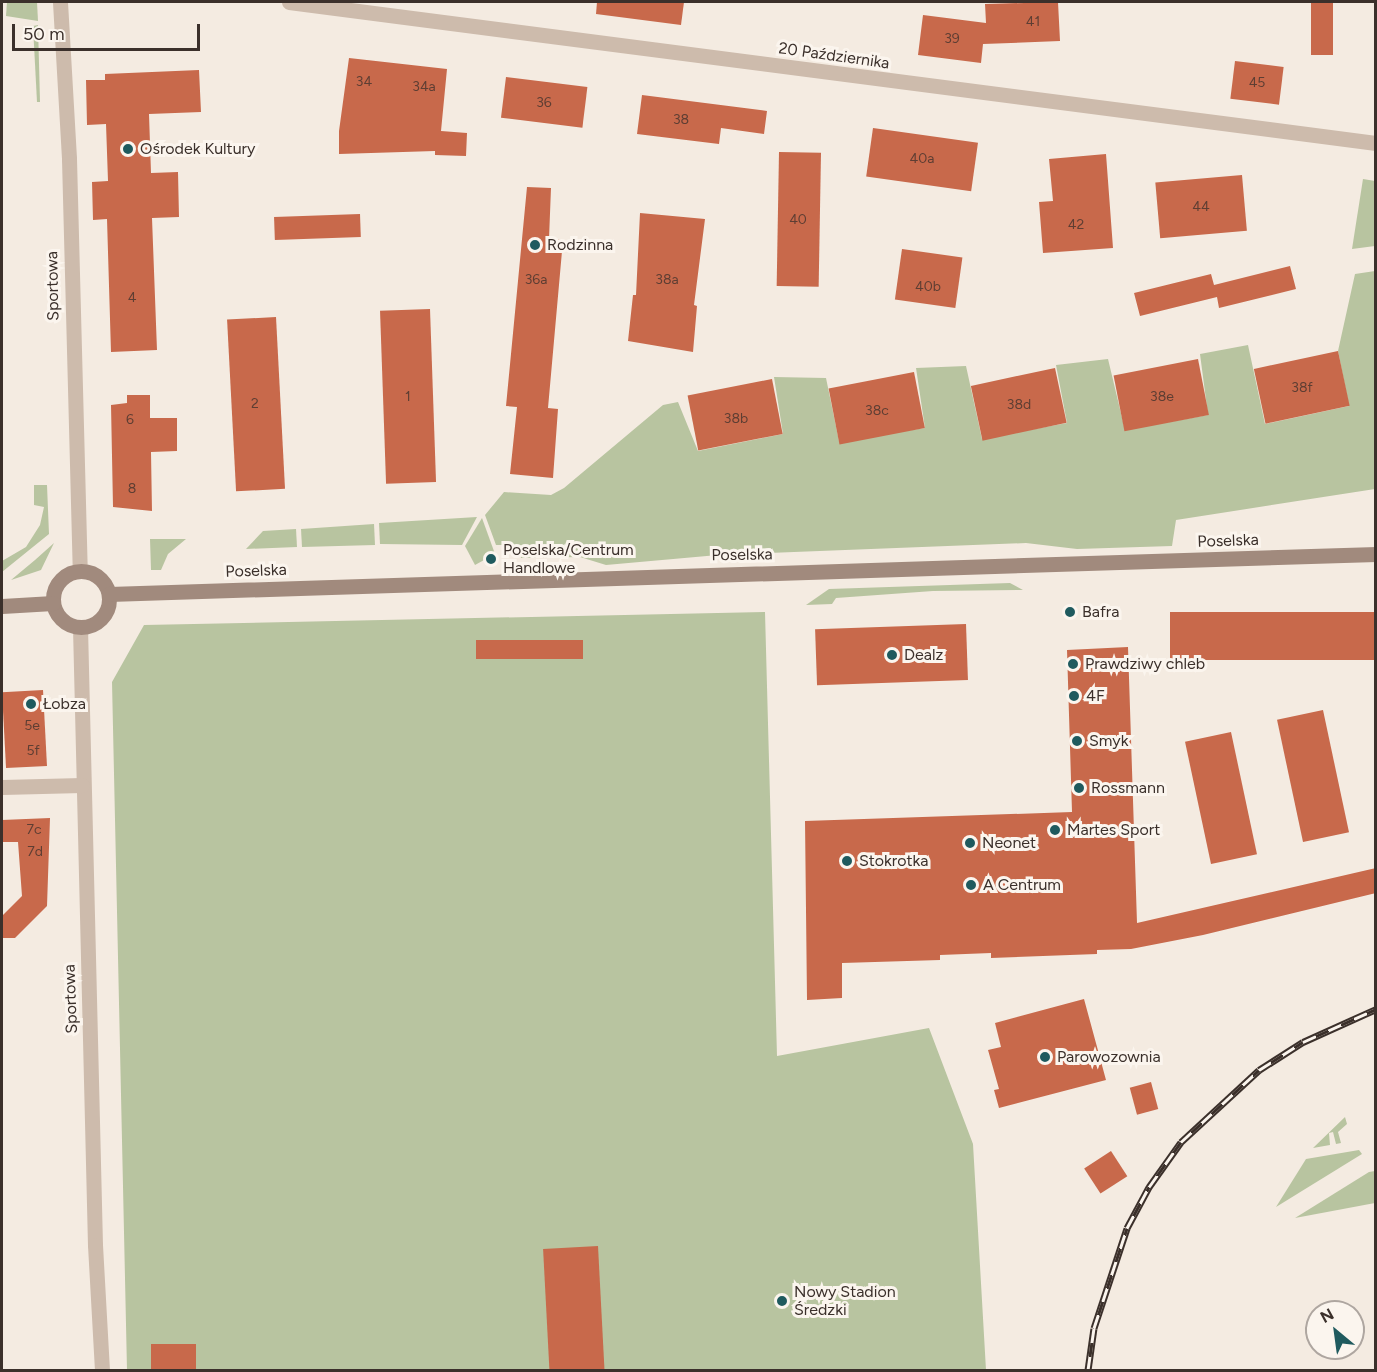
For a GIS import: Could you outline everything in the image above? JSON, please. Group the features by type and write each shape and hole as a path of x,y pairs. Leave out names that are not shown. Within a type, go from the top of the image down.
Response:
{"street":[{"name":"Sportowa","path":"60,2 69,159 80,571"},
{"name":"20 Października","path":"289,2 1376,144"},
{"name":"Poselska","path":"109,594 1376,554"},
{"path":"80,571 99,577 109,594 103,617 93,625 80,627 62,620 53,603 60,581 80,571"},
{"path":"2,606 53,603"},
{"name":"Sportowa","path":"80,627 82,785 102,1371"},
{"path":"2,787 82,785"}],"green space":[{"path":"7,2 37,2 38,21 6,16"},
{"path":"38,25 40,102 37,102 33,26"},
{"path":"1363,179 1375,181 1375,246 1352,249"},
{"path":"1375,271 1375,489 1176,520 1172,546 1077,549 1026,543 718,555 606,565 580,557 521,558 520,545 496,545 485,515 504,492 551,495 564,488 663,405 678,402 698,451 783,434 774,377 826,378 839,441 925,428 916,368 966,366 982,439 1067,423 1056,365 1108,359 1125,430 1208,415 1200,354 1248,345 1265,424 1349,406 1338,351 1355,274"},
{"path":"34,485 47,485 49,534 2,572 2,561 26,547 40,525 44,507 34,505"},
{"path":"477,517 462,545 380,544 379,523"},
{"path":"482,518 495,554 475,565 465,546"},
{"path":"374,524 375,545 302,547 301,529"},
{"path":"296,529 297,547 246,549 263,531"},
{"path":"150,539 186,539 168,554 161,570 151,570"},
{"path":"54,543 41,570 11,580 35,560"},
{"path":"1010,583 1023,590 933,591 836,598 832,604 806,605 829,589"},
{"path":"765,612 777,1056 929,1028 973,1144 986,1370 127,1370 112,682 144,625"},
{"path":"1345,1117 1347,1124 1338,1132 1341,1143 1336,1144 1333,1132 1329,1133 1330,1145 1313,1148"},
{"path":"1359,1150 1362,1154 1276,1207 1306,1159"},
{"path":"1375,1171 1375,1203 1295,1218 1369,1172"}],"building":[{"path":"597,2 684,2 681,25 596,14"},
{"path":"1058,2 1060,41 983,44 981,63 918,55 923,15 986,23 985,4"},
{"path":"1311,2 1333,2 1333,55 1311,55"},
{"path":"349,58 447,69 441,131 467,133 466,156 435,155 435,151 339,154 339,131"},
{"path":"1235,61 1284,67 1279,105 1230,99"},
{"name":"Ośrodek Kultury","path":"199,70 201,112 149,114 151,173 178,172 179,217 152,218 157,350 111,352 107,219 93,220 92,182 108,181 106,124 87,125 86,80 105,80 105,74"},
{"path":"506,77 587,87 582,128 501,118"},
{"path":"642,95 767,111 764,134 721,128 719,144 637,134"},
{"path":"873,128 978,143 971,191 866,177"},
{"path":"779,152 821,153 819,287 777,286"},
{"path":"1106,154 1113,248 1043,253 1039,202 1053,201 1049,159"},
{"path":"1242,175 1247,231 1160,238 1155,183"},
{"path":"527,187 551,188 549,239 563,240 548,408 558,409 553,478 510,474 517,407 506,406"},
{"path":"640,213 705,219 694,305 697,306 693,352 628,341 633,295 636,295"},
{"path":"360,214 361,237 275,240 274,217"},
{"path":"902,249 962,257 955,308 895,300"},
{"path":"1290,266 1296,289 1219,308 1217,297 1140,316 1134,293 1211,274 1214,285"},
{"path":"430,309 436,482 386,484 380,311"},
{"path":"276,317 285,489 236,491 227,320"},
{"path":"1338,351 1350,406 1266,424 1254,369"},
{"path":"1198,359 1209,415 1124,431 1114,375"},
{"path":"1055,368 1067,423 983,441 971,386"},
{"path":"914,372 925,428 839,445 829,389"},
{"path":"772,379 783,434 698,450 688,395"},
{"path":"127,395 150,395 150,418 177,418 177,451 151,452 152,511 113,507 111,405 127,403"},
{"path":"1170,612 1376,612 1376,660 1170,660"},
{"name":"Dealz","path":"966,624 968,680 817,685 815,629"},
{"path":"476,640 583,640 583,659 476,659"},
{"name":"A Centrum","path":"1128,647 1137,923 1376,868 1376,893 1203,935 1131,949 1097,950 1097,954 991,958 991,953 940,955 940,960 842,963 842,998 807,1000 805,821 1072,812 1067,650"},
{"path":"43,690 47,766 6,768 2,692"},
{"path":"1323,710 1349,832 1303,842 1277,720"},
{"path":"1231,732 1257,854 1211,864 1185,742"},
{"path":"50,818 47,906 15,938 2,938 2,916 22,896 18,842 2,842 2,820"},
{"name":"Parowozownia","path":"1084,999 1106,1080 999,1108 994,1090 999,1089 988,1050 1001,1047 995,1023"},
{"path":"1151,1082 1158,1109 1137,1115 1130,1088"},
{"path":"1111,1151 1127,1176 1101,1194 1084,1168"},
{"path":"598,1246 604,1370 549,1370 543,1249"},
{"path":"151,1344 196,1344 196,1370 151,1370"}],"railway":[{"path":"1088,1370 1094,1328 1127,1228 1149,1187 1181,1142 1259,1070 1303,1042 1376,1009"}],"place":[{"name":"Ośrodek Kultury","path":"128,149"},
{"name":"Rodzinna","path":"535,245"},
{"name":"Poselska/Centrum Handlowe","path":"491,559"},
{"name":"Bafra","path":"1070,612"},
{"name":"Dealz","path":"892,655"},
{"name":"Prawdziwy chleb","path":"1073,664"},
{"name":"4F","path":"1074,696"},
{"name":"Łobza","path":"31,704"},
{"name":"Smyk","path":"1077,741"},
{"name":"Rossmann","path":"1079,788"},
{"name":"Martes Sport","path":"1055,830"},
{"name":"Neonet","path":"970,843"},
{"name":"Stokrotka","path":"847,861"},
{"name":"A Centrum","path":"971,885"},
{"name":"Parowozownia","path":"1045,1057"},
{"name":"Nowy Stadion Średzki","path":"782,1301"}]}
